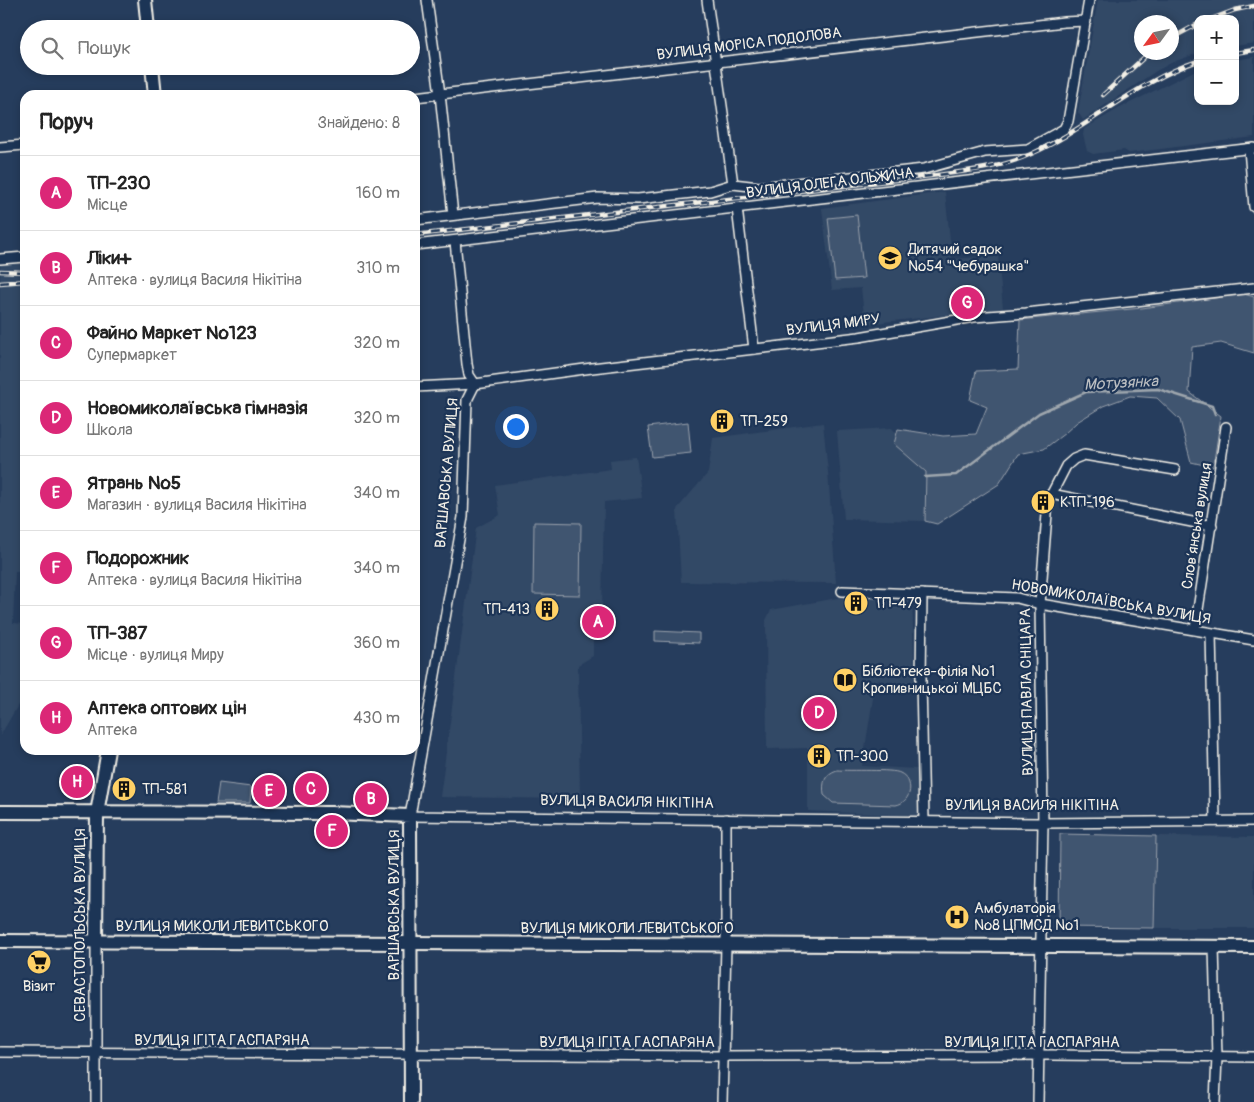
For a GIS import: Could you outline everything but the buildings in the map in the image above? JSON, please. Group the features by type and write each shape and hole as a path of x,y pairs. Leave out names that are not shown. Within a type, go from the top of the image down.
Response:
{"main road":[{"path":"145,0 147,20"},
{"path":"153,75 154,90"},
{"name":"СЕВАСТОПОЛЬСЬКА ВУЛИЦЯ","path":"96,942 98,813 107,755"},
{"name":"ВУЛИЦЯ ВАСИЛЯ НІКІТІНА","path":"0,812 322,813 410,816"},
{"name":"ВАРШАВСЬКА ВУЛИЦЯ","path":"410,816 411,1102"},
{"name":"ВУЛИЦЯ МИКОЛИ ЛЕВИТСЬКОГО","path":"0,941 1254,947"}],"street":[{"path":"427,0 440,94 453,214"},
{"path":"707,0 733,184"},
{"path":"1086,21 1089,0"},
{"name":"ВУЛИЦЯ МОРІСА ПОДОЛОВА","path":"420,96 715,61 1086,21"},
{"name":"ВУЛИЦЯ ОЛЕГА ОЛЬЖИЧА","path":"420,219 598,198 638,199 710,191 733,184 759,187 924,169 985,152 1028,149 1064,129 1068,122 1086,21"},
{"path":"0,147 20,145"},
{"name":"ВУЛИЦЯ ОЛЕГА ОЛЬЖИЧА","path":"420,244 1251,149 1254,206"},
{"path":"737,208 754,349"},
{"path":"455,241 466,364 469,375 475,384"},
{"path":"0,259 20,257"},
{"name":"ВУЛИЦЯ МИРУ","path":"420,387 475,384 859,337 974,316 1026,313 1254,288"},
{"name":"ВАРШАВСЬКА ВУЛИЦЯ","path":"410,816 463,517 467,400 475,384"},
{"name":"Словʼянська вулиця","path":"1195,629 1226,427"},
{"name":"ВУЛИЦЯ ПАВЛА СНІЦАРА","path":"1038,1102 1037,1055 1043,822 1040,604 1048,501 1066,466 1074,459 1084,455 1174,470"},
{"path":"1051,494 1212,526"},
{"name":"НОВОМИКОЛАЇВСЬКА ВУЛИЦЯ","path":"842,591 1017,598 1040,604 1254,640"},
{"path":"922,594 921,682 924,821"},
{"path":"1211,633 1215,821"},
{"name":"ВУЛИЦЯ ВАСИЛЯ НІКІТІНА","path":"410,816 1043,822 1254,821"},
{"path":"722,1102 726,945 726,819"},
{"name":"СЕВАСТОПОЛЬСЬКА ВУЛИЦЯ","path":"96,942 96,1102"},
{"path":"1214,947 1217,1057 1215,1102"},
{"name":"ВУЛИЦЯ ІГІТА ГАСПАРЯНА","path":"0,1052 1254,1057"}],"shaded area":[{"path":"1098,0 1254,0 1254,43 1239,45 1239,15 1194,15 1194,54 1179,60 1179,15 1134,15 1134,60 1179,60 1156,71 1083,120 1078,112"},
{"path":"1254,57 1254,137 1129,153 1124,150 1093,154 1087,151 1083,135 1084,129 1118,109 1194,71 1194,105 1239,105 1239,59"},
{"name":"Дитячий садок №54 \"Чебурашка\"","path":"945,192 952,259 998,256 1003,309 865,324 861,288 832,290 822,208"},
{"path":"857,215 864,278 835,280 828,218"},
{"path":"0,264 20,264 20,571 15,571 13,623 20,624 20,705 18,705 0,736"},
{"path":"1244,294 1254,297 1254,353 1221,343 1192,347 1189,392 1221,416 1213,467 1191,462 1180,420 1157,398 1130,396 1103,406 1077,422 1044,449 1018,454 999,484 937,524 925,521 926,472 894,444 898,429 943,436 976,434 987,407 970,400 976,371 1018,369 1020,320 1142,308"},
{"path":"688,422 691,453 652,457 648,427"},
{"path":"823,423 836,583 681,582 677,509 708,473 713,438"},
{"path":"892,428 926,471 925,521 844,519 837,431"},
{"path":"636,457 642,498 604,502 602,610 593,610 593,656 578,665 580,799 440,797 476,528 500,515 495,485 611,469 610,460"},
{"path":"534,522 581,523 580,595 533,594"},
{"path":"843,597 912,600 915,687 876,680 862,766 917,769 918,816 808,811 808,748 767,749 766,620 771,610"},
{"path":"655,631 699,633 699,643 655,641"},
{"path":"837,770 900,773 908,781 910,791 905,800 896,805 833,803 824,795 824,786 827,776"},
{"path":"219,783 251,787 250,803 216,803"},
{"path":"1060,834 1156,836 1154,928 1059,927"},
{"path":"1156,836 1254,837 1254,928 1154,928"}],"waterway":[{"name":"Мотузянка","path":"925,477 956,475 1039,413 1086,392 1158,389 1212,406 1215,414"}],"railway":[{"path":"1222,15 1254,6"},
{"path":"1179,34 1194,26"},
{"path":"1239,52 1254,50"},
{"path":"1103,95 1141,60"},
{"path":"420,234 930,176 994,166 1031,154 1073,131 1154,80 1194,63"},
{"path":"0,271 20,272"},
{"path":"0,283 20,281"}],"place":[{"name":"Дитячий садок №54 \"Чебурашка\"","path":"890,258"},
{"name":"ТП-387","path":"967,303"},
{"name":"ТП-259","path":"722,421"},
{"name":"КТП-196","path":"1043,502"},
{"name":"ТП-479","path":"856,603"},
{"name":"ТП-413","path":"547,609"},
{"name":"ТП-230","path":"598,622"},
{"name":"Бібліотека-філія №1 Кропивницької МЦБС","path":"845,680"},
{"name":"Новомиколаївська гімназія","path":"819,713"},
{"name":"ТП-300","path":"819,756"},
{"name":"Аптека оптових цін","path":"77,782"},
{"name":"ТП-581","path":"124,789"},
{"name":"Файно Маркет №123","path":"311,789"},
{"name":"Ятрань №5","path":"269,791"},
{"name":"Ліки+","path":"371,799"},
{"name":"Подорожник","path":"332,831"},
{"name":"Амбулаторія №8 ЦПМСД №1","path":"957,917"},
{"name":"Візит","path":"39,962"}]}
